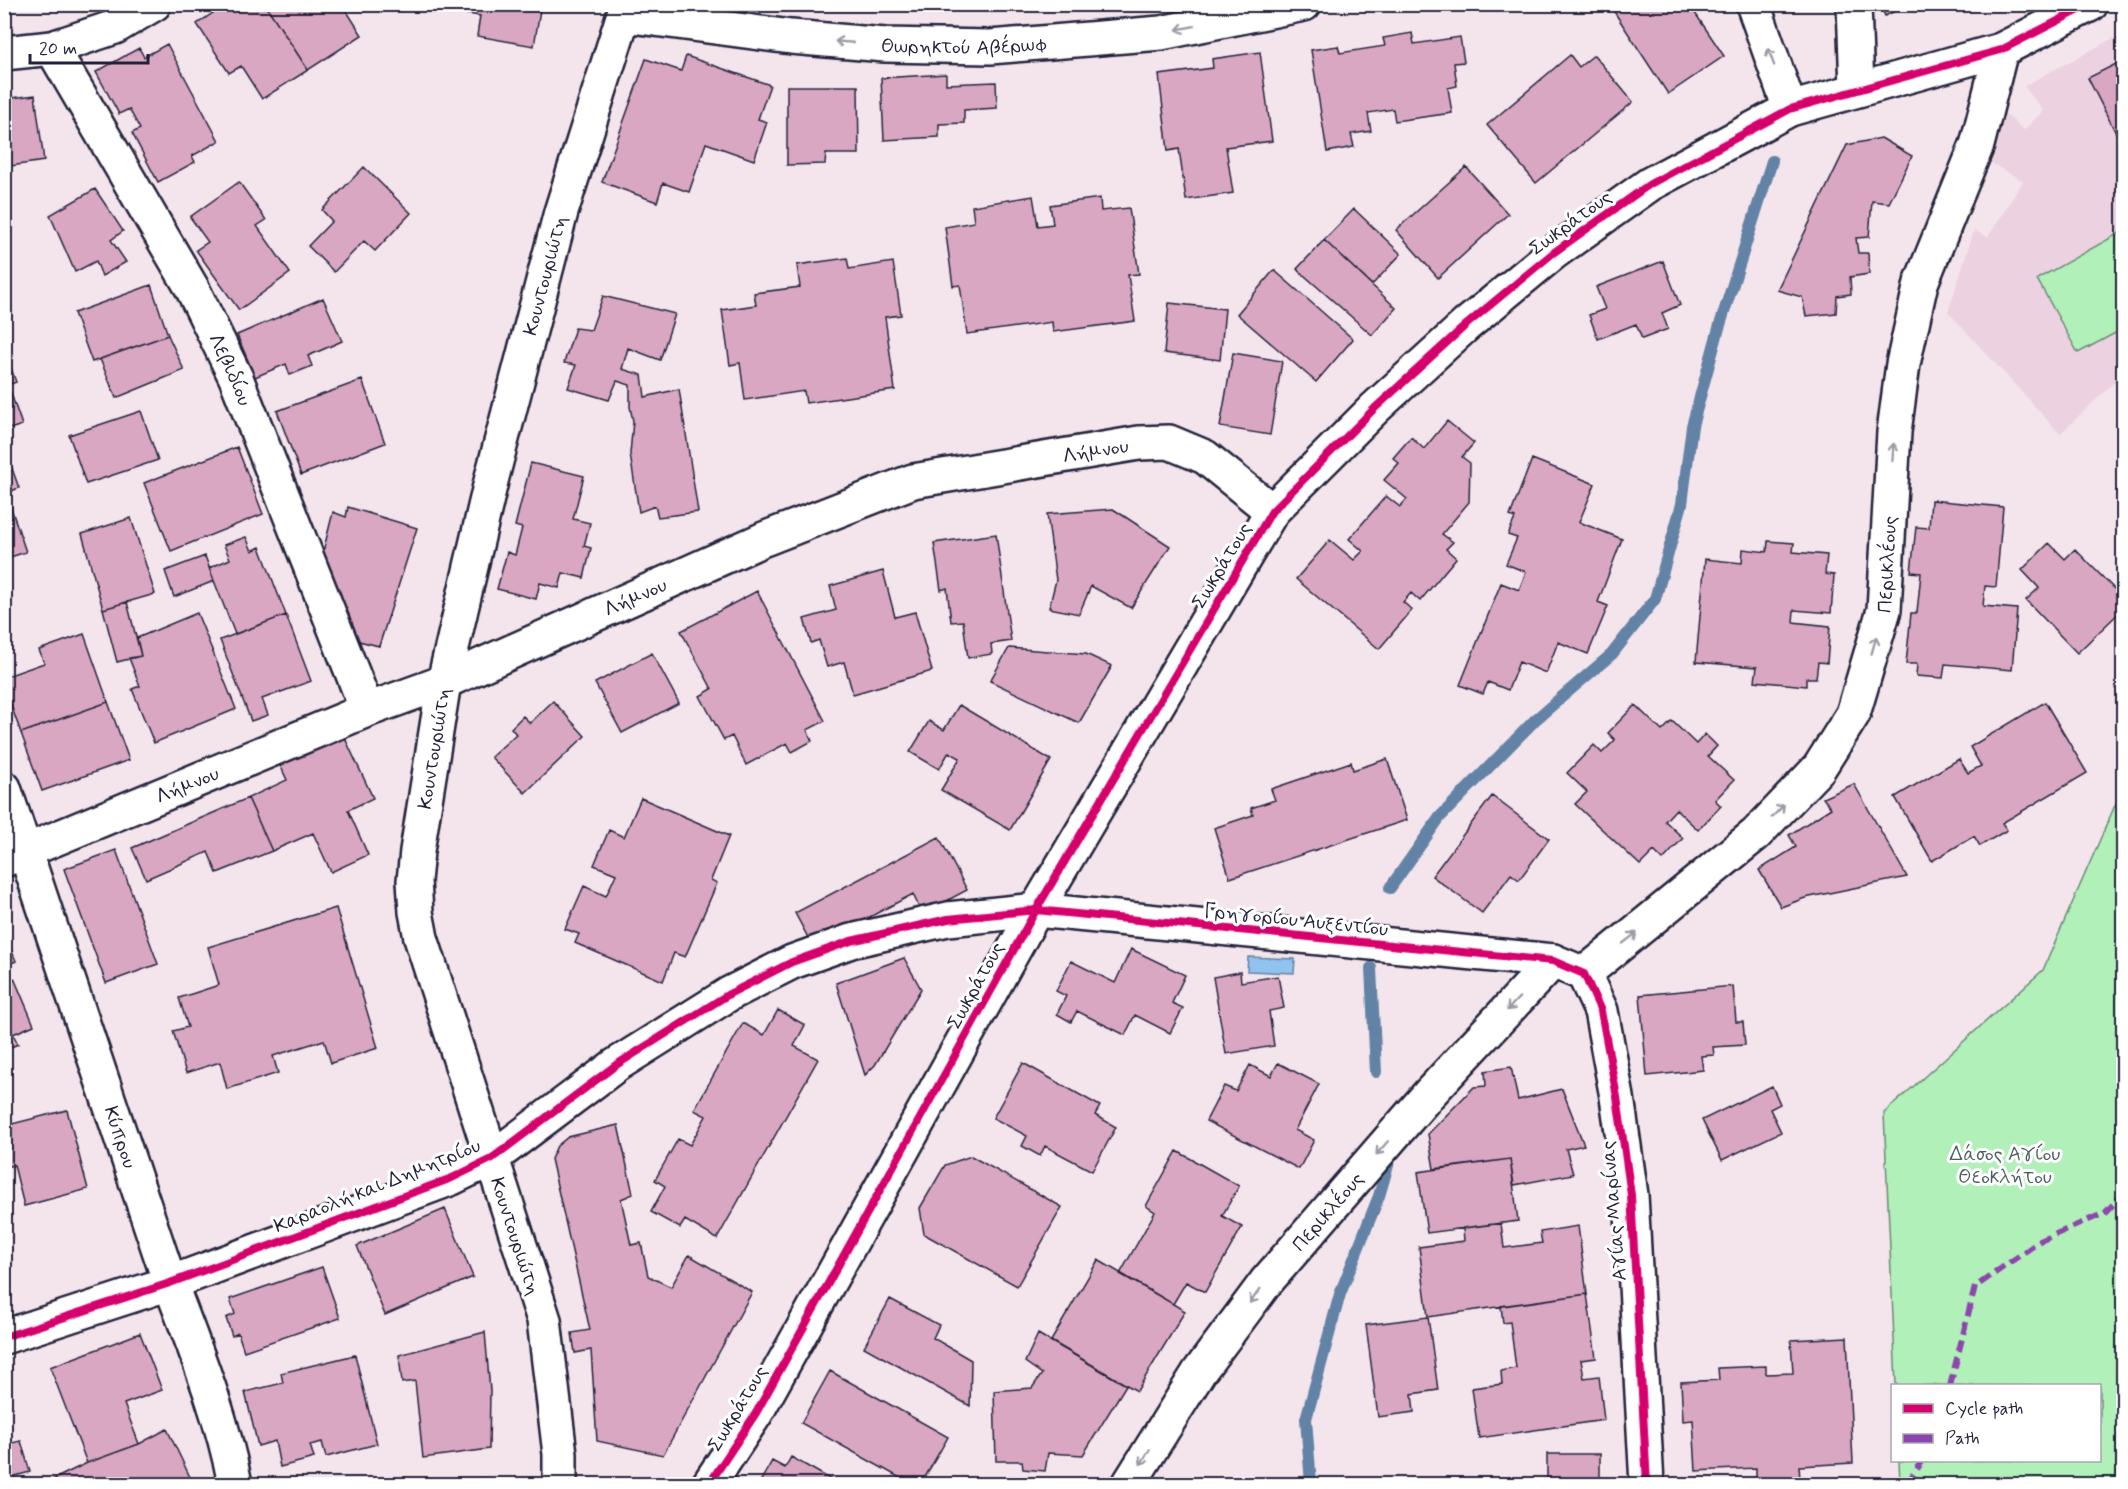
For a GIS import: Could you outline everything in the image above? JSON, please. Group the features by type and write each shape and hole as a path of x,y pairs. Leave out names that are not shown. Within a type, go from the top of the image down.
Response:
{"street":[{"path":"4,53 52,48 115,27 154,4"},
{"name":"Θωρηκτού Αβέρωφ","path":"625,10 803,38 885,45 990,47 1161,33 1304,4"},
{"path":"1753,4 1790,108"},
{"path":"1854,4 1857,89"},
{"name":"Σωκράτους","path":"709,1485 756,1413 1036,910 1272,511 1384,400 1466,325 1553,253 1650,184 1790,108 2001,50 2091,4"},
{"name":"Κουντουριώτη","path":"560,1485 560,1454 544,1320 421,938 414,881 444,682 492,477 561,212 625,10"},
{"name":"Λεβιδίου","path":"52,48 192,288 236,378 367,710"},
{"name":"Περικλέους","path":"1584,974 1756,834 1819,768 1853,714 1884,610 1894,432 1903,364 1921,283 1977,145 2001,50"},
{"name":"Λήμνου","path":"15,855 367,710 444,682 764,539 913,481 1138,443 1169,441 1205,457 1272,511"},
{"name":"Κύπρου","path":"4,788 15,855 197,1354 229,1451 235,1485"},
{"name":"Γρηγορίου Αυξεντίου","path":"1036,910 1553,961"},
{"name":"Καραολή και Δημητρίου","path":"4,1336 170,1283 452,1178 491,1159 616,1065 729,994 792,962 851,941 905,928 948,919 1036,910"},
{"path":"1553,961 1584,974"},
{"name":"Περικλέους","path":"1129,1485 1200,1372 1266,1282 1429,1094 1553,961"},
{"name":"Αγίας Μαρίνας","path":"1584,974 1601,1011 1632,1195 1647,1485"}],"shaded area":[{"path":"2123,33 2123,374 2060,434 1948,312 1974,230 1988,237 2023,181 1982,158 2004,113 2024,130 2043,111 2024,86"}],"green space":[{"path":"2123,231 2123,329 2078,353 2037,279"},
{"name":"Δάσος Αγίου Θεοκλήτου","path":"2123,787 2123,1484 1900,1484 1899,1462 2101,1462 2101,1384 1896,1384 1884,1113 2043,970"}],"water":[{"path":"1248,957 1295,959 1294,973 1247,971"}],"building":[{"path":"226,4 265,4 308,70 262,99 241,66 229,73 197,24"},
{"path":"265,4 348,4 344,7 362,35 308,70"},
{"path":"469,4 541,4 534,46 477,36 480,16 467,14"},
{"path":"1609,4 1689,4 1724,56 1668,94"},
{"path":"1880,4 1909,4 1885,16"},
{"path":"1412,33 1414,44 1460,37 1464,62 1454,63 1457,86 1448,88 1452,113 1395,121 1393,109 1368,113 1371,131 1351,134 1354,147 1327,152 1311,50 1338,46 1340,53 1385,46 1383,38"},
{"path":"167,44 219,141 192,156 195,162 158,182 132,133 140,129 129,109 119,114 96,72 139,48 144,57"},
{"path":"1260,52 1272,141 1226,147 1233,193 1186,200 1179,149 1168,151 1159,75 1213,68 1212,59"},
{"path":"1570,55 1579,67 1594,55 1633,102 1536,183 1487,125"},
{"path":"686,56 770,85 758,119 767,122 754,160 706,143 689,192 663,183 657,202 602,182 646,59 681,71"},
{"path":"2124,60 2124,135 2118,137 2088,78"},
{"path":"946,74 946,84 996,82 997,108 964,110 964,123 939,124 939,137 884,140 881,78"},
{"path":"787,86 858,86 859,154 826,154 825,164 787,165"},
{"path":"35,95 44,161 4,167 4,99"},
{"path":"1881,138 1912,156 1889,203 1872,201 1869,237 1856,238 1858,253 1868,253 1869,274 1850,277 1851,294 1837,296 1836,313 1806,316 1802,297 1777,290 1847,145"},
{"path":"364,167 411,213 375,251 364,241 334,272 308,246 332,221 322,210"},
{"path":"1466,167 1508,214 1438,278 1396,230"},
{"path":"239,182 266,220 257,226 290,273 239,310 196,250 208,242 190,217"},
{"path":"95,189 123,231 111,240 126,262 102,276 96,261 75,272 50,215"},
{"path":"1033,196 1038,226 1053,224 1050,205 1100,198 1101,211 1129,208 1139,274 1128,275 1135,321 1053,332 1052,322 967,334 960,285 953,286 945,227 974,222 972,206"},
{"path":"1354,209 1401,254 1372,285 1324,240"},
{"path":"1324,240 1396,308 1372,335 1297,269"},
{"path":"847,258 849,269 893,262 901,315 885,317 895,390 806,403 804,391 745,400 740,363 730,365 722,310 756,305 754,293 800,287 797,265"},
{"path":"1663,261 1680,305 1662,313 1668,329 1642,339 1636,324 1598,339 1589,315 1605,309 1596,287"},
{"path":"1274,270 1353,339 1316,382 1237,314"},
{"path":"151,285 168,335 92,362 74,313"},
{"path":"603,296 675,314 660,360 628,348 622,369 642,375 645,397 679,389 698,512 658,517 655,506 639,512 630,454 633,421 630,407 630,385 617,381 609,400 568,388 576,365 564,363 575,328 591,330"},
{"path":"323,298 342,341 308,356 312,366 290,375 286,364 255,377 237,335"},
{"path":"1169,303 1225,309 1220,360 1164,353"},
{"path":"168,335 184,370 116,398 100,359"},
{"path":"1233,353 1282,361 1270,435 1220,427"},
{"path":"8,360 16,382 8,385 22,425 4,431 4,361"},
{"path":"362,380 385,443 301,475 277,411"},
{"path":"141,411 158,460 86,484 69,435"},
{"path":"1447,421 1474,443 1462,457 1470,463 1469,502 1442,534 1453,542 1446,549 1456,558 1420,601 1411,593 1403,602 1412,610 1379,649 1296,579 1330,540 1354,560 1363,551 1349,539 1386,496 1400,507 1407,499 1384,480 1399,463 1393,458 1411,437 1424,449"},
{"path":"4,446 19,488 6,493 26,552 4,559"},
{"path":"237,447 263,514 171,551 144,483"},
{"path":"1532,459 1595,484 1579,522 1622,539 1598,602 1608,606 1588,654 1558,642 1546,673 1519,662 1508,690 1488,682 1483,694 1460,685 1501,583 1519,590 1526,572 1506,564 1517,538 1508,535 1515,518 1510,516"},
{"path":"531,463 584,476 573,519 590,523 584,546 591,548 584,578 563,573 559,588 540,583 536,599 497,589 507,552 515,555 522,528 515,526"},
{"path":"1931,500 2003,507 1996,587 1985,586 1983,606 2017,609 2012,670 1945,664 1943,678 1916,676 1917,664 1906,664 1911,613 1917,613 1921,573 1911,572 1916,527 1929,528"},
{"path":"348,507 417,528 379,646 347,638 318,572 333,512 346,517"},
{"path":"1113,509 1170,546 1131,608 1091,586 1079,614 1049,608 1056,580 1047,514"},
{"path":"131,518 155,594 103,609 82,534"},
{"path":"996,534 1011,641 991,644 992,654 968,658 963,621 951,622 947,588 941,590 934,543"},
{"path":"246,537 252,551 260,547 286,615 235,634 209,568 230,559 224,545"},
{"path":"1768,541 1794,543 1793,552 1827,555 1825,574 1834,575 1831,613 1794,610 1793,622 1830,626 1827,663 1818,662 1816,678 1806,678 1806,686 1755,681 1757,667 1696,662 1705,559 1742,563 1743,549 1767,552"},
{"path":"2049,543 2065,559 2075,549 2124,599 2124,608 2077,653 2026,600 2039,588 2022,570"},
{"path":"205,556 214,581 174,597 165,571"},
{"path":"883,571 895,617 915,612 932,671 853,694 844,662 827,667 819,640 811,643 804,619 836,610 830,586"},
{"path":"757,591 825,721 807,730 812,741 792,752 787,743 746,765 732,736 724,740 700,696 712,689 681,631"},
{"path":"127,602 141,656 117,662 103,609"},
{"path":"197,613 236,709 154,743 132,689 140,686 129,658 141,656 137,638"},
{"path":"286,615 311,681 262,699 268,715 251,721 220,640"},
{"path":"84,634 108,702 21,733 4,686 4,677 44,663 39,650"},
{"path":"1009,648 1086,654 1112,666 1079,723 990,681"},
{"path":"652,653 679,703 622,733 595,683"},
{"path":"553,701 585,736 525,793 491,757 516,734 511,728 523,716 530,723"},
{"path":"108,702 129,760 42,791 21,733"},
{"path":"2045,702 2087,773 2002,823 2007,830 1980,846 1974,836 1932,861 1895,797 1959,759 1968,773 1981,766 1970,747"},
{"path":"959,705 1051,760 1010,830 941,790 960,758 949,752 939,769 910,752 929,721 944,730"},
{"path":"1635,705 1662,731 1672,721 1696,744 1705,734 1717,746 1708,756 1734,780 1715,800 1721,806 1698,830 1676,809 1665,821 1683,838 1663,860 1654,851 1640,865 1575,804 1587,792 1567,773 1594,745 1602,753 1615,740 1608,733"},
{"path":"344,736 373,798 348,810 368,855 331,872 313,833 272,851 248,798 287,780 280,765"},
{"path":"1387,759 1407,820 1230,878 1214,828 1253,815 1251,808 1275,800 1271,789 1351,762 1353,770"},
{"path":"1854,784 1907,877 1805,898 1781,907 1759,870 1796,847 1789,835 1831,808 1823,798"},
{"path":"1492,796 1549,839 1519,880 1511,874 1482,913 1432,876"},
{"path":"248,798 272,851 217,873 208,852 146,879 132,848"},
{"path":"641,798 729,836 711,880 717,883 685,957 674,953 663,981 575,943 579,934 565,929 584,886 606,896 616,874 594,865 609,830 624,837"},
{"path":"939,837 967,890 922,914 913,894 813,947 795,913"},
{"path":"116,850 158,964 106,983 64,869"},
{"path":"336,908 378,1048 331,1063 324,1040 273,1056 278,1073 227,1089 220,1062 186,1073 173,1031 188,1027 179,998 219,985 208,947"},
{"path":"4,932 16,961 4,966"},
{"path":"1131,949 1185,975 1172,1003 1183,1008 1170,1033 1135,1015 1125,1035 1077,1011 1071,1022 1057,1014 1066,996 1056,991 1071,961 1115,983"},
{"path":"904,958 921,989 875,1065 865,1075 836,983"},
{"path":"1240,972 1241,982 1278,976 1284,1008 1269,1011 1274,1046 1226,1054 1213,977"},
{"path":"14,978 34,1025 13,1034 18,1044 4,1050 4,982"},
{"path":"1733,986 1736,1022 1743,1022 1745,1045 1713,1047 1714,1055 1701,1056 1703,1070 1647,1076 1640,995"},
{"path":"778,1010 805,1025 794,1046 818,1059 717,1239 685,1220 680,1228 651,1212 665,1186 655,1180 678,1139 690,1145 706,1116 694,1110 743,1023 764,1035"},
{"path":"1023,1063 1100,1106 1095,1115 1116,1127 1092,1171 1045,1146 1040,1156 1022,1146 1027,1136 993,1118"},
{"path":"1278,1063 1319,1084 1295,1130 1314,1140 1299,1169 1206,1121 1224,1086 1236,1091 1250,1065 1271,1076"},
{"path":"1511,1067 1518,1100 1562,1089 1584,1145 1566,1149 1573,1174 1514,1185 1510,1159 1434,1169 1428,1134 1474,1087 1486,1086 1485,1071"},
{"path":"1772,1086 1780,1104 1770,1109 1781,1132 1722,1160 1702,1120"},
{"path":"67,1110 88,1189 24,1206 14,1165 5,1167 4,1163 4,1126"},
{"path":"618,1125 633,1194 621,1199 631,1245 641,1243 648,1276 671,1287 689,1255 752,1292 663,1455 597,1441 591,1350 575,1353 572,1333 590,1330 551,1159 557,1146 568,1137"},
{"path":"1177,1151 1239,1186 1222,1216 1242,1227 1205,1292 1186,1282 1173,1304 1120,1274 1155,1212 1146,1206"},
{"path":"971,1156 1062,1207 1017,1286 924,1234 920,1208 945,1165"},
{"path":"1510,1159 1518,1221 1427,1233 1418,1172"},
{"path":"445,1209 473,1277 385,1315 357,1246"},
{"path":"1501,1223 1504,1248 1542,1243 1540,1232 1578,1226 1587,1294 1428,1317 1419,1247 1464,1241 1463,1228"},
{"path":"1098,1260 1185,1311 1137,1391 1051,1341"},
{"path":"322,1267 340,1318 244,1351 238,1333 232,1336 226,1318 235,1314 230,1299"},
{"path":"1587,1294 1596,1358 1581,1360 1584,1378 1599,1376 1604,1420 1479,1438 1472,1388 1502,1384 1501,1371 1516,1368 1510,1322 1503,1323 1501,1306"},
{"path":"890,1299 939,1325 933,1338 971,1360 970,1406 864,1347"},
{"path":"1428,1317 1438,1390 1412,1394 1414,1412 1378,1417 1366,1325"},
{"path":"485,1332 490,1391 489,1449 423,1458 415,1381 402,1383 399,1355"},
{"path":"140,1333 162,1390 124,1404 139,1444 87,1463 50,1367"},
{"path":"1038,1334 1126,1385 1083,1455 1048,1453 1045,1471 1023,1469 1022,1461 996,1461 994,1391 1032,1388 1042,1374 1025,1362"},
{"path":"1847,1337 1853,1463 1799,1466 1800,1479 1756,1481 1756,1468 1696,1471 1693,1420 1683,1421 1681,1382 1719,1380 1718,1368 1766,1366 1766,1374 1793,1373 1791,1340"},
{"path":"355,1355 377,1444 326,1457 322,1442 310,1445 314,1458 280,1467 275,1441 258,1446 245,1392 283,1383 281,1373"},
{"path":"830,1371 948,1437 921,1484 911,1484 801,1423"},
{"path":"167,1429 190,1477 174,1484 44,1484 87,1463 139,1444"},
{"path":"21,1441 30,1472 4,1479 4,1445"},
{"path":"1547,1454 1600,1454 1600,1484 1411,1484 1411,1482 1547,1482"},
{"path":"791,1457 839,1484 759,1484 772,1461 785,1468"},
{"path":"484,1478 483,1484 421,1484 422,1483"}],"waterway":[{"path":"1390,888 1440,817 1535,720 1612,654 1655,599 1682,504 1692,426 1719,328 1772,161"},
{"path":"1371,968 1376,1072"},
{"path":"1311,1484 1306,1419 1340,1294 1379,1196 1391,1155"}],"marked path":[{"path":"1951,1384 1975,1287 2040,1241 2105,1213 2124,1193"},
{"path":"1907,1484 1922,1462"}],"cycle path":[{"path":"709,1484 756,1413 1036,910 1272,511 1375,408 1466,325 1553,253 1650,184 1790,109 2001,50 2091,4"},
{"path":"4,1337 170,1283 452,1178 491,1159 616,1065 729,994 792,962 851,941 948,919 1036,910 1553,961 1584,974 1601,1011 1617,1097 1631,1195 1647,1484"}]}
